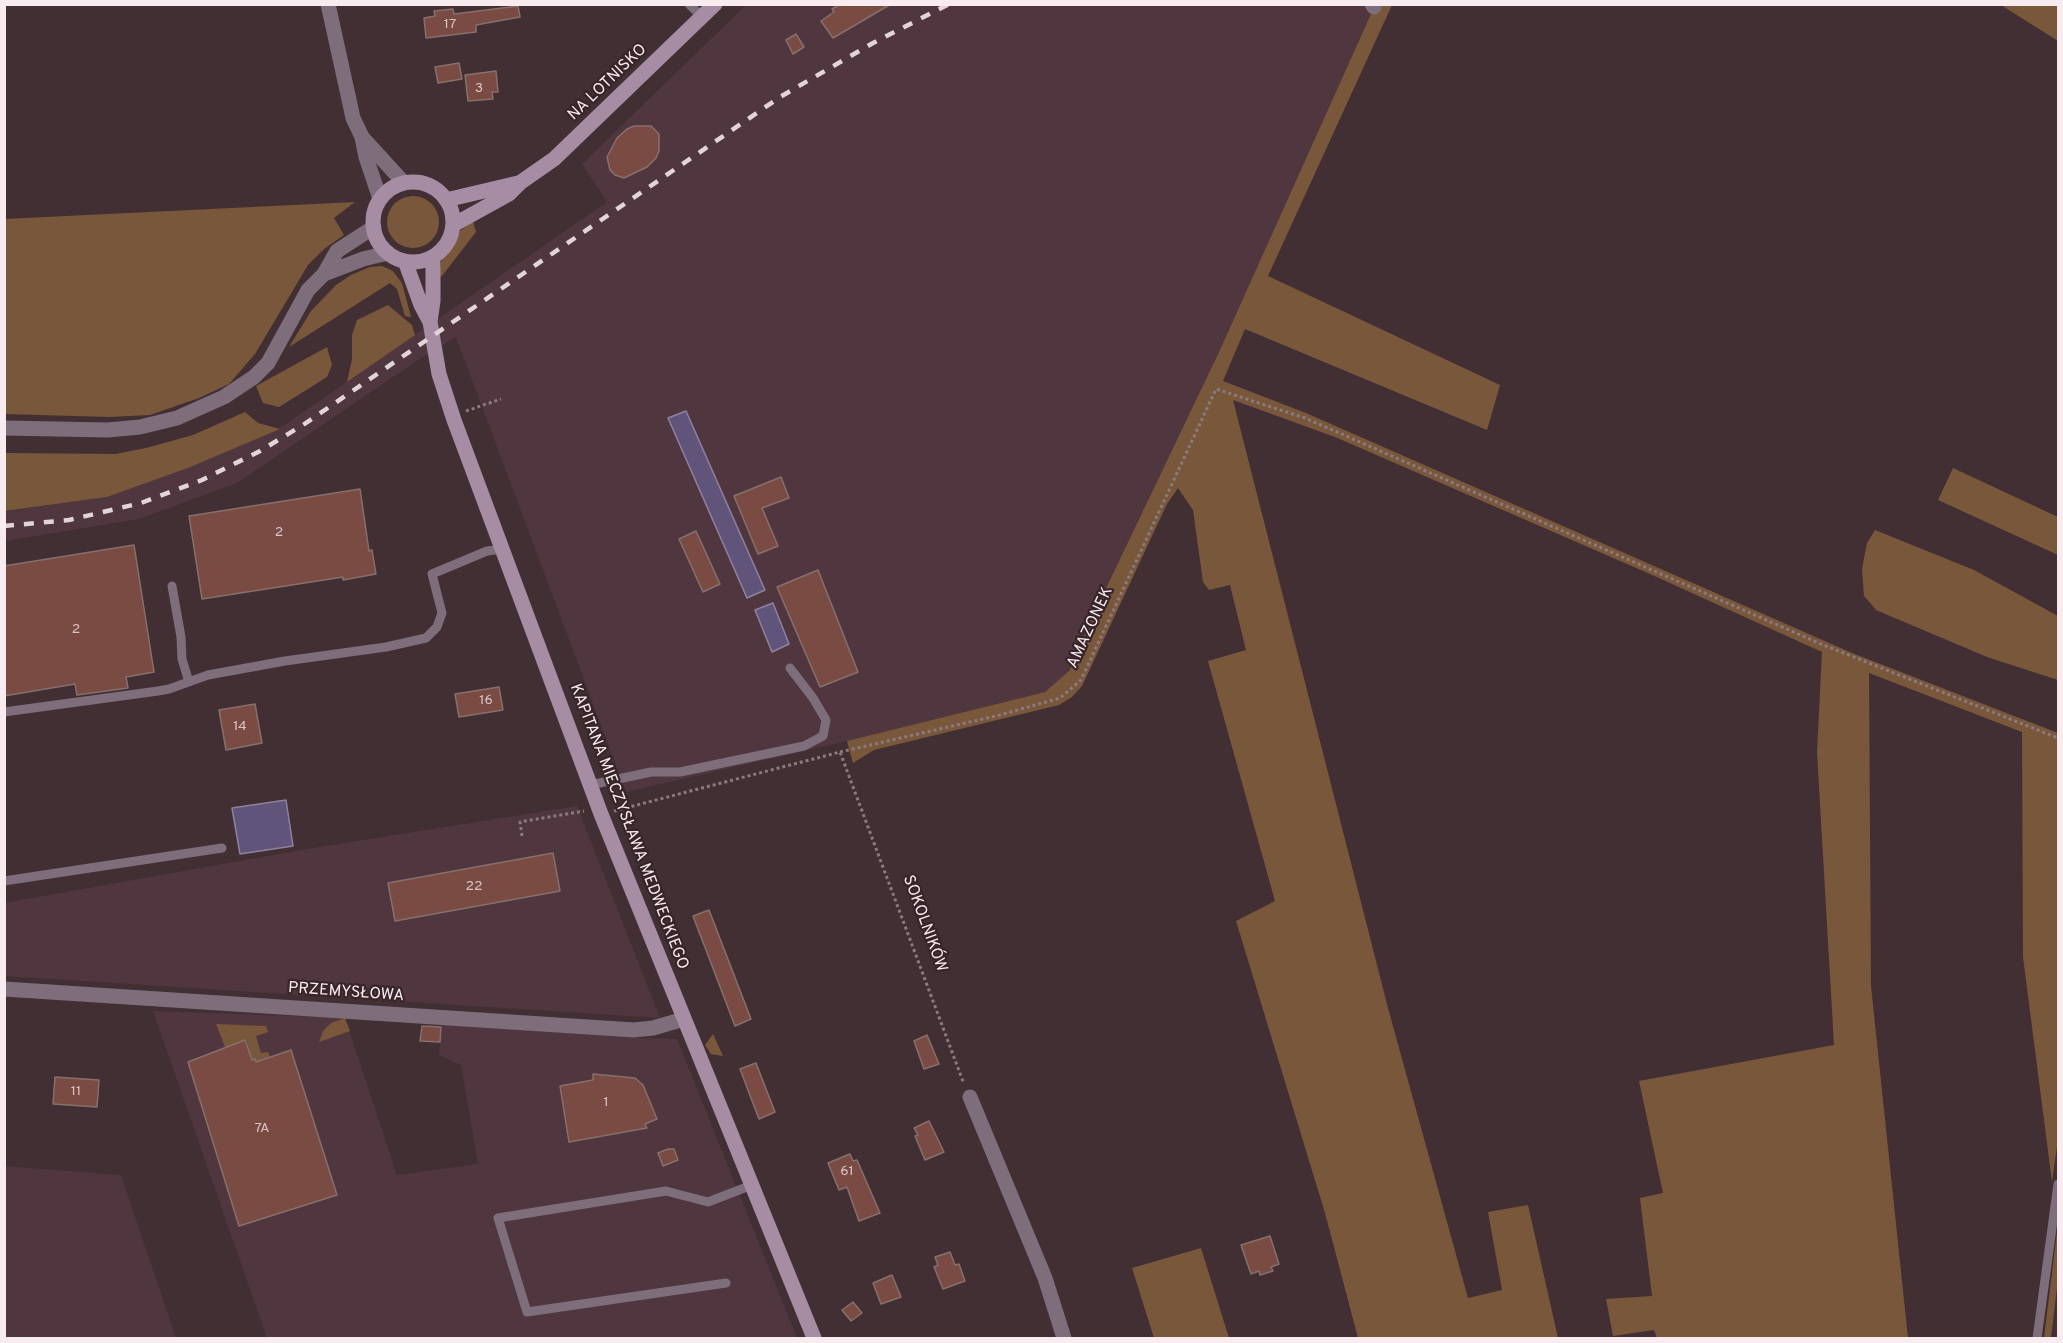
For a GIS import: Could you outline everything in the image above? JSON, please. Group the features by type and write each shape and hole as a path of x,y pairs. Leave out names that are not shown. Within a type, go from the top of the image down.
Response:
{"main road":[{"name":"NA LOTNISKO","path":"453,225 509,194 521,182 554,159 715,4"},
{"name":"NA LOTNISKO","path":"446,200 521,182"},
{"path":"404,183 427,185 438,191 446,200 453,225 450,237 443,249 433,257 415,262 405,261 388,253 377,240 374,227 373,218 380,199 394,187 404,183"},
{"name":"KAPITANA MIECZYSŁAWA MEDWECKIEGO","path":"433,257 430,321 439,374 454,420 601,814 814,1338"},
{"name":"KAPITANA MIECZYSŁAWA MEDWECKIEGO","path":"405,261 421,305 430,321"}],"street":[{"path":"328,4 353,118 362,137 380,199"},
{"path":"362,137 404,183"},
{"path":"4,428 108,430 129,428 177,418 224,397 254,377 268,363 308,290 324,274 337,251 374,227"},
{"path":"324,274 363,259 388,253"},
{"name":"PRZEMYSŁOWA","path":"4,989 634,1030 653,1028 684,1019"},
{"path":"969,1097 1045,1278 1064,1338"}],"lane":[{"path":"689,4 702,17"},
{"path":"4,712 158,691 219,673 386,647 426,638 437,627 442,614 432,574 487,551 503,549"},
{"path":"172,586 181,637 182,659 189,682"},
{"path":"590,785 651,772 680,772 804,746 823,736 826,720 813,698 790,668"},
{"path":"4,881 222,848"},
{"path":"2037,1338 2058,1184"},
{"path":"726,1283 527,1312 498,1218 666,1191 708,1202 752,1185"}],"path":[{"name":"AMAZONEK","path":"840,752 1000,715 1060,698 1081,680 1216,389 1305,418 1821,644 2058,738"},
{"path":"462,401 466,411 501,399"},
{"path":"601,814 840,752"},
{"name":"SOKOLNIKÓW","path":"840,752 969,1097"},
{"path":"522,836 520,822 585,811"}],"shaded area":[{"path":"746,5 1375,5 1219,352 1097,607 1070,670 1045,692 626,792 456,337 421,358 237,483 139,519 5,541 4,512 107,497 188,468 280,428 607,202 582,164"},
{"path":"1375,5 1392,5 1268,276 1500,385 1487,430 1245,329 1223,381 1306,413 1852,653 2058,733 2058,1139 2052,1182 2023,957 2022,732 1869,673 1871,986 1908,1338 1657,1338 1654,1330 1613,1336 1606,1299 1652,1296 1640,1198 1663,1193 1639,1081 1834,1045 1817,752 1822,652 1650,574 1335,437 1233,400 1388,1008 1468,1298 1502,1290 1488,1212 1528,1205 1558,1338 1358,1338 1325,1213 1236,921 1275,901 1208,661 1246,650 1230,585 1209,590 1203,582 1193,510 1178,488 1167,504 1082,686 1072,697 1059,705 874,750 853,763 847,741 1045,692 1070,670 1097,607 1219,352"},
{"path":"2001,5 2058,5 2058,41"},
{"path":"413,196 427,200 435,208 439,222 435,236 427,244 413,248 399,244 391,236 387,222 391,208 399,200"},
{"path":"355,202 334,218 344,235 324,249 308,265 255,354 229,384 199,398 150,415 109,417 5,414 5,219"},
{"path":"473,221 476,232 442,276 438,277 442,259 454,244 460,231"},
{"path":"382,266 393,271 402,283 411,317 405,316 397,289 390,283 289,347 311,311 336,285 351,275 370,267"},
{"path":"388,305 412,325 415,335 347,382 352,359 352,335 357,320"},
{"path":"327,347 332,365 327,377 279,407 263,403 256,386"},
{"path":"686,411 765,590 747,598 668,418"},
{"path":"245,412 258,423 280,429 188,468 107,497 5,511 5,453 115,454 193,435"},
{"path":"1953,468 2058,517 2058,555 1938,500"},
{"path":"1875,530 1974,570 2058,616 2058,680 1987,657 1876,610 1864,596 1862,569 1867,543"},
{"path":"773,603 789,644 772,652 755,610"},
{"path":"286,800 293,846 240,854 232,808"},
{"path":"577,806 660,1018 5,976 4,903 307,849"},
{"path":"153,1011 345,1018 397,1175 478,1164 461,1065 439,1055 442,1024 677,1039 797,1338 267,1338"},
{"path":"345,1018 350,1031 319,1042 323,1031 331,1023"},
{"path":"216,1024 266,1026 268,1032 256,1036 261,1053 268,1052 270,1057 256,1062 252,1060 246,1040 225,1047"},
{"path":"713,1034 723,1056 711,1054 705,1045"},
{"path":"4,1166 121,1175 176,1338 5,1338"},
{"path":"2058,1224 2058,1279 2051,1338 2044,1338"},
{"path":"1201,1248 1229,1338 1154,1338 1132,1268"}],"building":[{"path":"841,4 891,4 833,38 821,21 834,12 832,9"},
{"path":"518,6 520,17 476,25 476,32 426,38 424,18 435,16 434,11 453,9 454,14"},
{"path":"796,34 804,47 793,54 786,40"},
{"path":"459,63 462,79 438,83 435,67"},
{"path":"496,71 498,92 492,92 493,99 468,101 465,75"},
{"path":"634,126 651,126 659,134 659,151 647,167 624,178 615,175 610,170 607,157 617,138"},
{"path":"781,477 789,498 762,508 778,546 758,554 734,496"},
{"path":"360,489 369,551 372,550 376,574 202,599 189,516"},
{"path":"696,531 720,584 703,592 679,539"},
{"path":"134,545 154,672 126,677 128,688 77,695 75,684 4,696 4,566"},
{"path":"818,570 858,672 820,687 777,587"},
{"path":"499,687 503,710 459,717 455,694"},
{"path":"255,704 262,743 226,750 219,710"},
{"path":"553,853 560,891 395,921 388,883"},
{"path":"709,910 751,1019 735,1026 693,916"},
{"path":"422,1026 441,1027 440,1042 420,1041"},
{"path":"927,1035 939,1064 924,1069 914,1041"},
{"path":"245,1040 252,1060 255,1059 256,1062 291,1050 337,1195 239,1226 188,1062"},
{"path":"756,1063 775,1112 759,1119 740,1069"},
{"path":"593,1074 635,1078 643,1085 657,1119 645,1124 647,1128 569,1142 560,1086 593,1080"},
{"path":"55,1077 99,1080 97,1107 53,1104"},
{"path":"929,1121 944,1152 925,1160 914,1128"},
{"path":"674,1149 678,1160 663,1166 658,1153"},
{"path":"850,1154 853,1161 857,1160 880,1213 859,1221 847,1187 839,1190 828,1163"},
{"path":"1270,1236 1279,1264 1271,1267 1273,1271 1260,1275 1259,1271 1251,1274 1241,1245"},
{"path":"950,1252 955,1265 959,1264 965,1281 943,1289 934,1267 938,1265 935,1257"},
{"path":"892,1275 901,1297 881,1304 873,1283"},
{"path":"853,1302 862,1313 851,1321 842,1310"}],"railway":[{"path":"4,526 69,520 141,503 202,480 260,451 303,425 780,97 873,43 949,4"}]}
